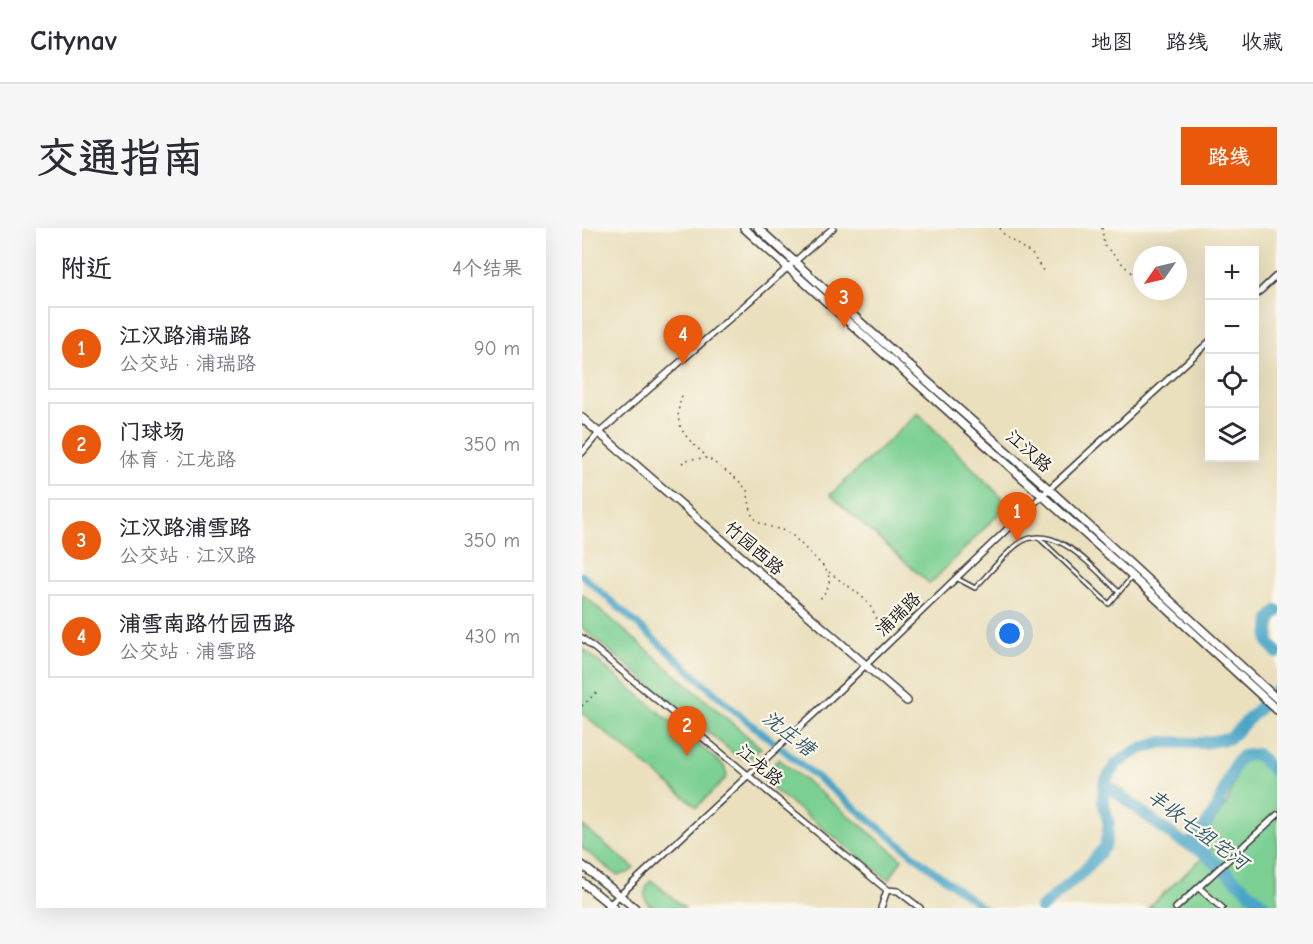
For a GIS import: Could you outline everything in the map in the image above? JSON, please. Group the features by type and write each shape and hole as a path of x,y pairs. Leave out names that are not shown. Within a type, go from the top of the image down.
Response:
{"street":[{"path":"744,228 1277,710"},
{"name":"江汉路","path":"758,228 1049,489 1277,699"},
{"path":"582,453 599,433 833,228"},
{"path":"1259,292 1277,276"},
{"name":"浦瑞路","path":"610,907 1049,489 1205,345"},
{"name":"竹园西路","path":"582,418 907,701"},
{"name":"江龙路","path":"582,638 887,890 898,891 920,908"},
{"path":"1176,908 1227,863 1277,814"},
{"path":"582,865 635,908"},
{"path":"582,882 610,907"},
{"path":"1199,888 1222,908"},
{"path":"881,908 887,890"}],"lane":[{"path":"956,578 975,588 1018,544 1031,538 1039,538 1054,540 1076,553 1119,592"},
{"path":"1039,538 1109,604 1132,577"}],"path":[{"path":"1000,228 1005,236 1032,254 1044,272"},
{"path":"1102,228 1104,245 1133,275"},
{"path":"682,396 677,411 680,428 685,436 708,458 738,480 747,490 752,516 761,524 785,531 793,536 826,570 851,587 872,606 877,616 878,627"},
{"path":"682,464 689,459 708,458"},
{"path":"818,601 830,583 826,570"},
{"path":"582,706 599,690"}],"green space":[{"path":"918,413 1008,504 930,584 830,495"},
{"path":"582,594 761,748 748,760 737,756 582,628"},
{"path":"582,648 724,766 727,776 697,807 582,713"},
{"path":"1252,758 1262,764 1277,781 1277,908 1148,908 1212,849 1202,839 1228,801 1240,762"},
{"path":"779,759 902,859 889,880 768,785 764,774"},
{"path":"582,825 634,868 628,873 617,875 582,848"},
{"path":"651,880 685,908 655,908 647,903 645,895"}],"waterway":[{"name":"沈庄塘","path":"582,575 735,711 917,858 983,908"},
{"path":"1277,611 1270,619 1268,642 1277,653"},
{"path":"1041,908 1084,871 1105,847 1109,825 1103,801 1104,783 1116,764 1137,750 1163,742 1203,743 1230,738 1277,690"},
{"path":"1189,845 1203,830 1217,807 1235,764 1242,756 1257,754 1277,774"},
{"name":"丰收七组宅河","path":"1104,783 1177,839 1201,851 1268,908"}],"place":[{"name":"江汉路浦雪路","path":"844,328"},
{"name":"浦雪南路竹园西路","path":"683,365"},
{"name":"江汉路浦瑞路","path":"1017,542"},
{"name":"门球场","path":"687,756"}]}
